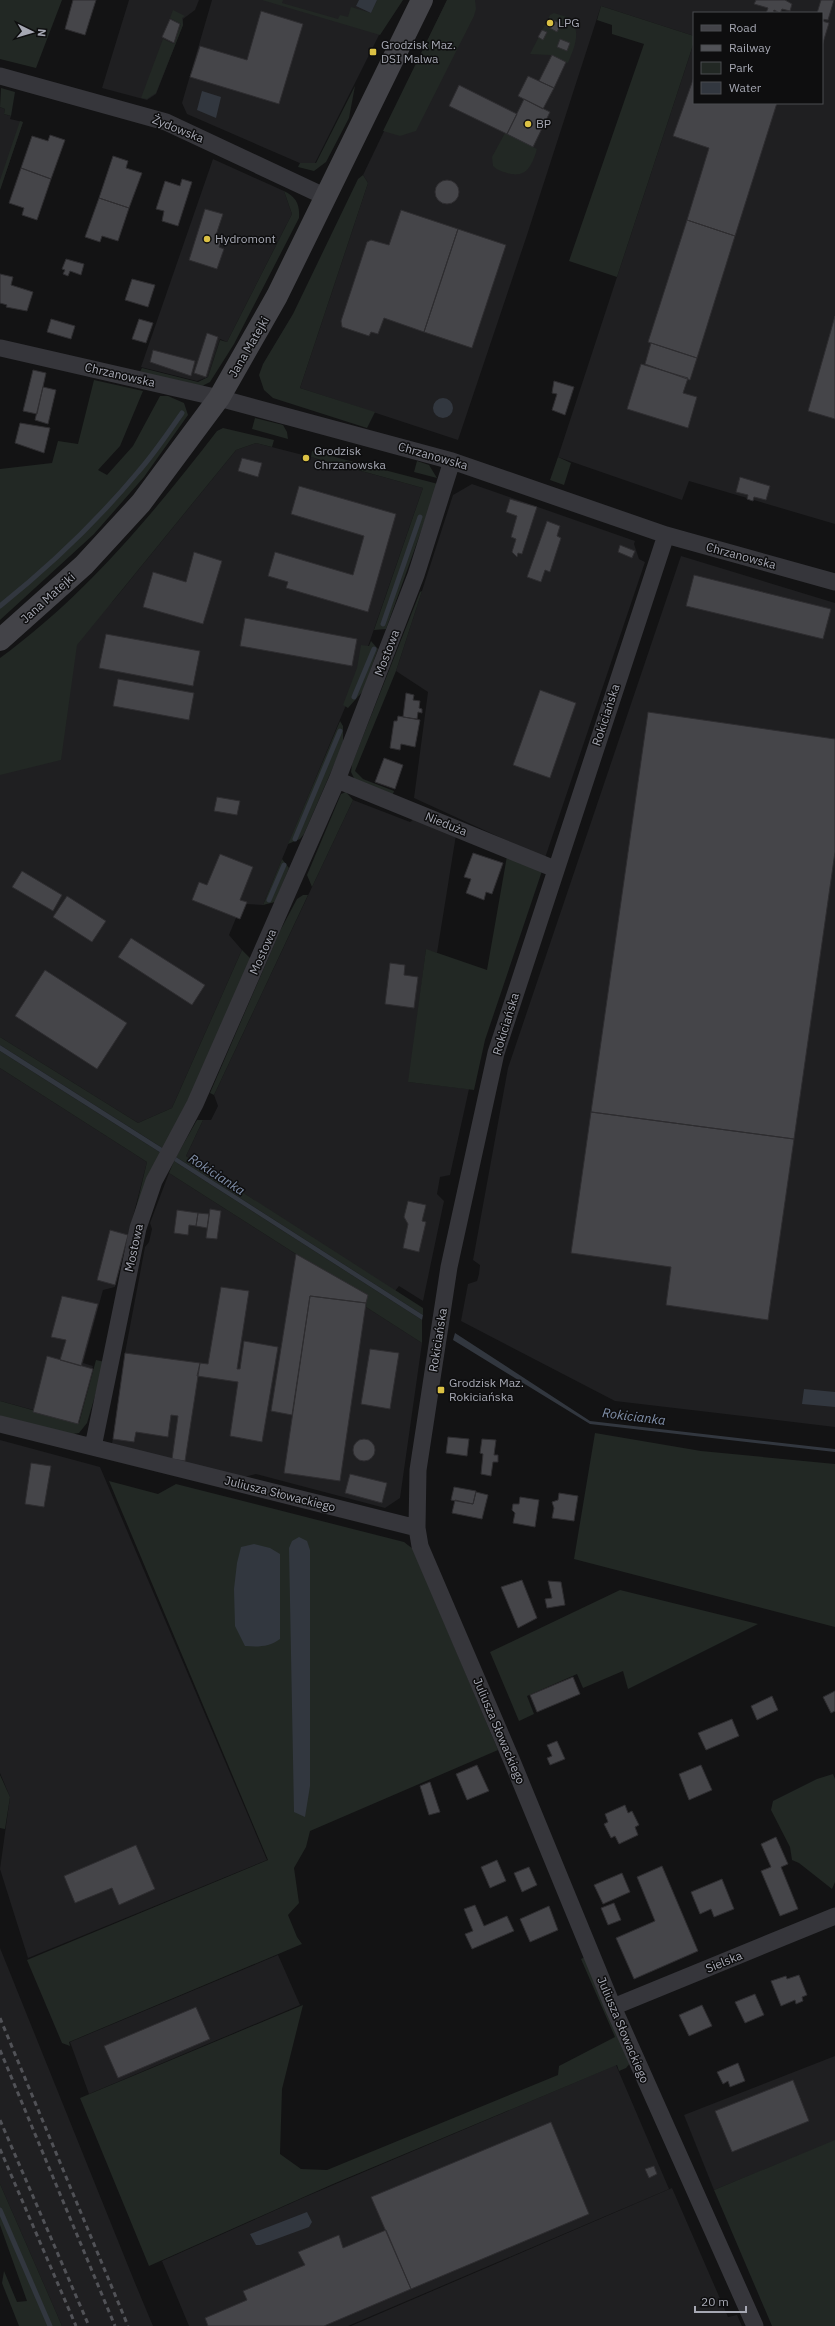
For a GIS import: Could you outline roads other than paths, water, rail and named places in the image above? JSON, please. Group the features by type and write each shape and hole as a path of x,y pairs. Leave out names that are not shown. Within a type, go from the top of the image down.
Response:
{"street":[{"name":"Jana Matejki","path":"0,640 84,565 141,503 219,398 277,296 422,0"},
{"name":"Żydowska","path":"0,76 166,122 326,197"},
{"name":"Chrzanowska","path":"2,348 219,398 452,461 666,535 835,582"},
{"name":"Mostowa","path":"92,1447 138,1228 149,1193 195,1104 337,780 410,590 452,461"},
{"name":"Rokiciańska","path":"417,1528 418,1470 450,1267 496,1053 555,869 666,535"},
{"name":"Nieduża","path":"337,780 555,869"},
{"name":"Juliusza Słowackiego","path":"0,1424 417,1528 420,1546 509,1754 613,2007 755,2326"},
{"name":"Sielska","path":"613,2007 835,1916"}],"water":[{"path":"359,0 377,0 371,13 356,6"},
{"path":"202,91 221,97 216,118 197,110"},
{"path":"443,398 450,401 453,408 450,415 443,418 436,415 433,408 436,401"},
{"path":"0,1045 164,1149 161,1153 0,1051"},
{"path":"176,1157 423,1315 422,1320 174,1161"},
{"path":"455,1333 590,1421 835,1449 835,1452 590,1424 453,1340"},
{"path":"804,1389 835,1392 835,1407 802,1404"},
{"path":"299,1537 307,1541 310,1550 310,1786 305,1817 294,1812 289,1548 292,1541"},
{"path":"254,1544 270,1548 280,1554 280,1639 268,1645 245,1646 235,1626 234,1589 237,1563 241,1547"},
{"path":"307,2212 312,2222 309,2227 260,2245 256,2245 250,2234"}],"waterway":[{"path":"0,606 55,559 90,525 150,458 182,413"},
{"path":"383,624 420,517"},
{"path":"354,697 374,649"},
{"path":"295,839 340,731"},
{"path":"269,900 284,865"},
{"path":"0,2210 50,2326"}],"railway":[{"path":"0,2018 128,2326"},
{"path":"0,2050 115,2326"},
{"path":"0,2120 89,2326"},
{"path":"0,2149 76,2326"}],"place":[{"name":"LPG","path":"550,23"},
{"name":"Grodzisk Maz. DSI Malwa","path":"373,52"},
{"name":"BP","path":"528,124"},
{"name":"Hydromont","path":"207,239"},
{"name":"Grodzisk Chrzanowska","path":"306,458"},
{"name":"Grodzisk Maz. Rokiciańska","path":"441,1390"}],"water label":[{"name":"Rokicianka","path":"217,1174"},
{"name":"Rokicianka","path":"634,1416"}]}
